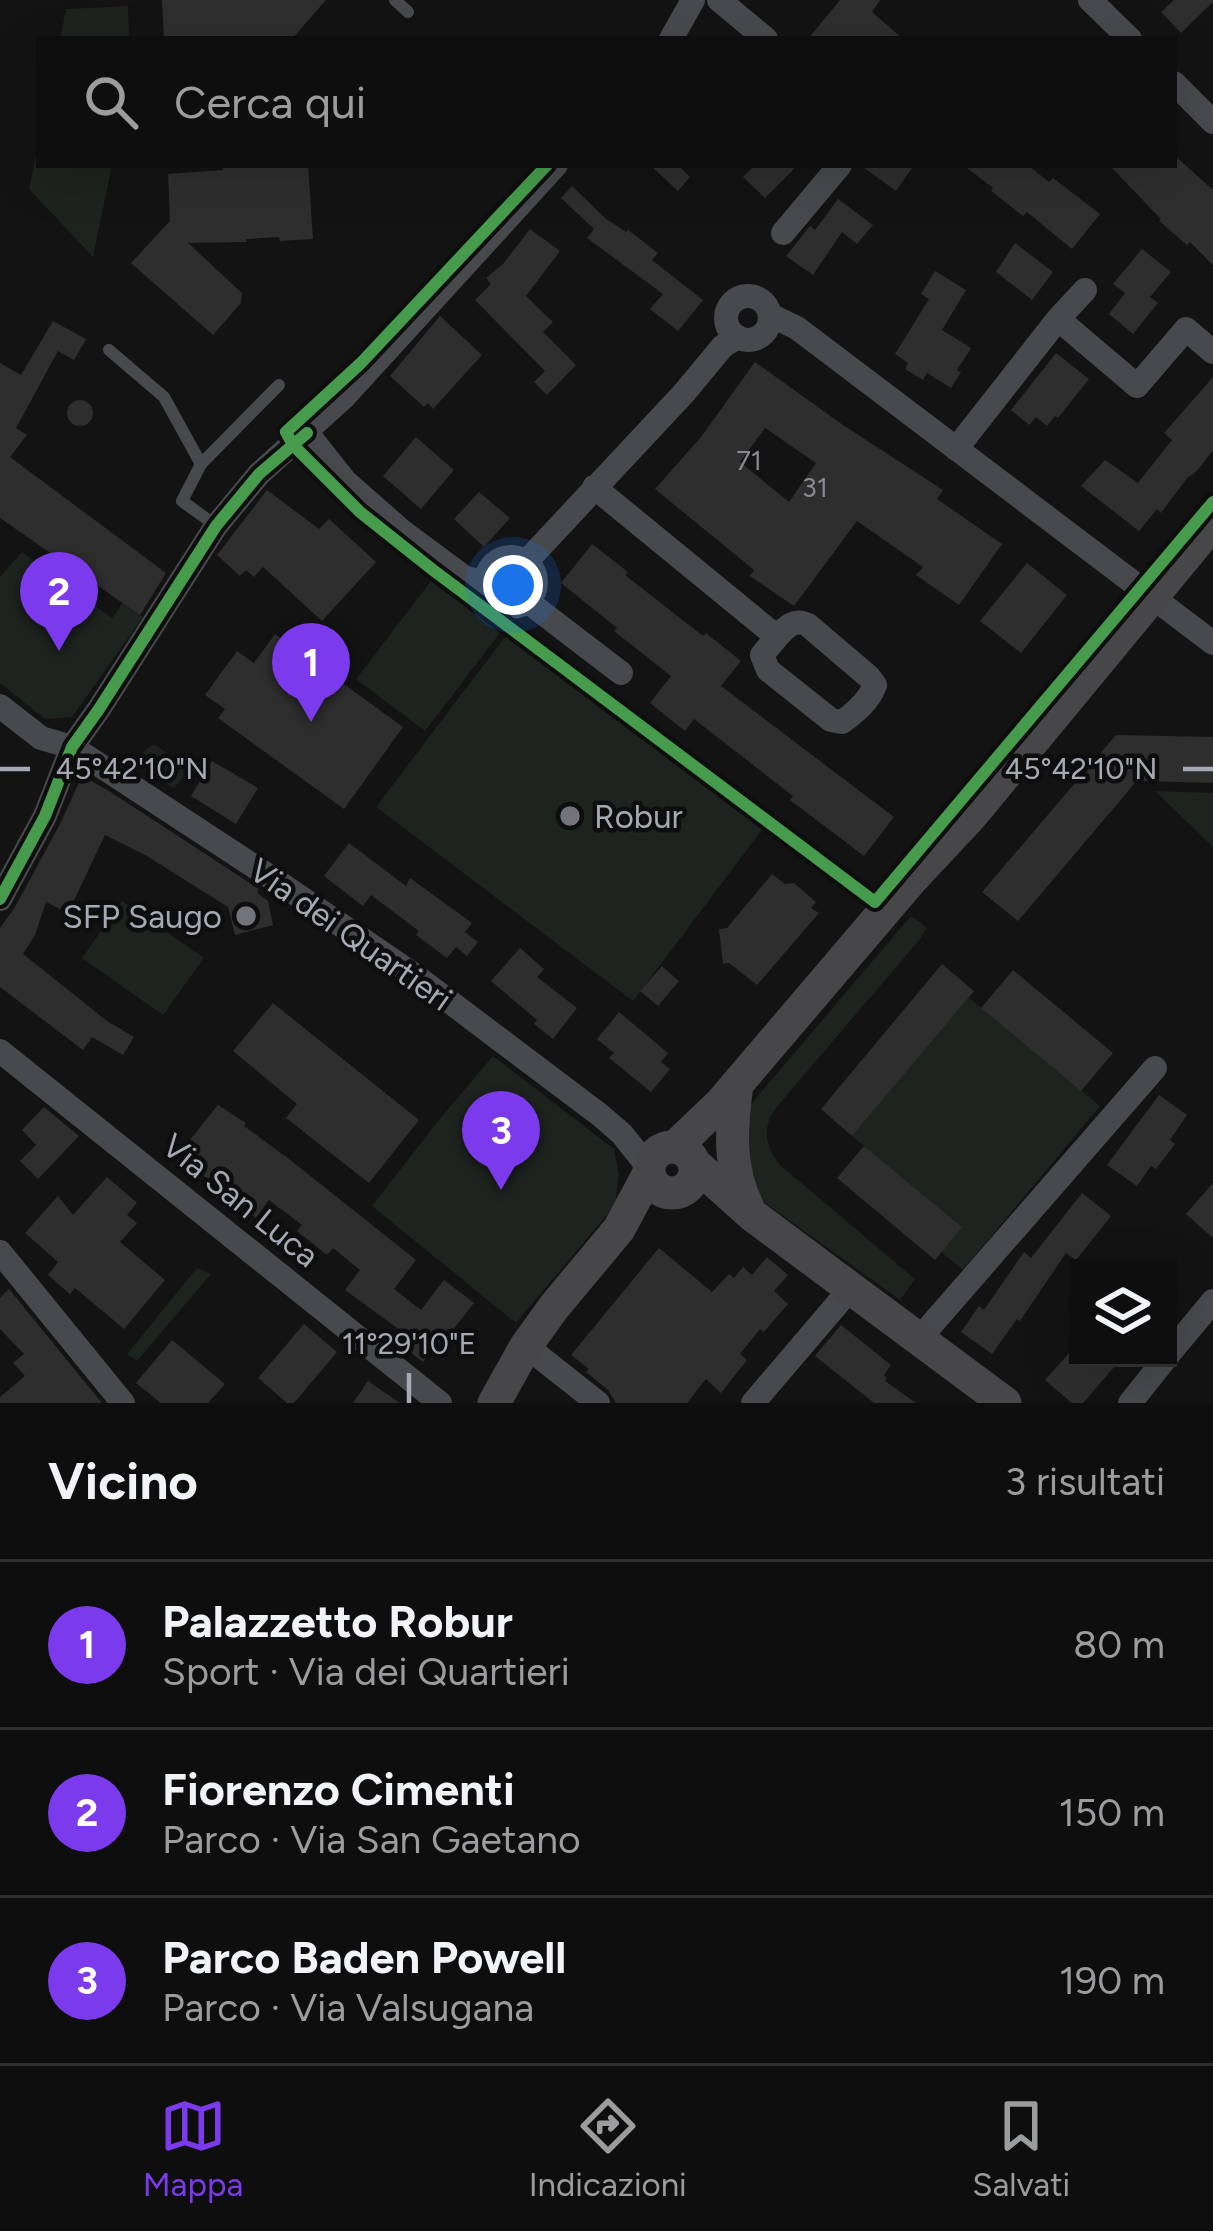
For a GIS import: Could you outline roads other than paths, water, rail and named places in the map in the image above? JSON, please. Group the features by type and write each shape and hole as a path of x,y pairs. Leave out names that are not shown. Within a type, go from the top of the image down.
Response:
{"main road":[{"path":"494,1403 554,1307 1213,523"},
{"path":"729,1094 732,1149 745,1209"},
{"name":"Via dei Quartieri","path":"673,1168 745,1209 1005,1403"}],"street":[{"path":"673,36 693,0"},
{"path":"719,0 762,36"},
{"path":"1090,0 1127,36"},
{"path":"1177,86 1213,122"},
{"path":"0,899 45,816 72,747 216,526 259,474 346,396 553,168"},
{"path":"783,233 837,168"},
{"path":"956,448 1085,290"},
{"path":"746,296 759,299 770,315 760,336 746,339 738,337 727,321 729,307 746,296"},
{"path":"770,315 796,328 1213,643"},
{"path":"1058,319 1137,386 1186,328 1213,352"},
{"path":"526,562 723,346 738,337"},
{"path":"307,433 345,481 403,532 465,578 486,582"},
{"path":"594,487 777,637"},
{"path":"512,557 526,562 535,574 535,589 527,601 502,606 490,596 487,574 496,561 512,557"},
{"path":"527,601 621,673"},
{"path":"789,624 808,625 869,676 874,690 842,722 831,721 768,670 762,655 777,637 789,624"},
{"name":"Via dei Quartieri","path":"0,706 41,738 72,747 208,835 418,977 673,1168"},
{"name":"Via San Luca","path":"0,1051 440,1403"},
{"path":"919,1339 1155,1068"},
{"path":"0,1252 123,1403"},
{"path":"753,1403 850,1288"},
{"path":"1177,1345 1213,1301"},
{"path":"526,1346 598,1403"},
{"path":"1130,1403 1159,1367"}],"lane":[{"path":"395,0 408,12"},
{"path":"109,350 164,398 201,464"},
{"path":"216,526 182,501 201,464 279,385"}],"place":[{"name":"Fiorenzo Cimenti","path":"59,651"},
{"name":"Palazzetto Robur","path":"311,722"},
{"name":"Robur","path":"570,816"},
{"name":"SFP Saugo","path":"246,916"},
{"name":"Parco Baden Powell","path":"501,1190"}]}
